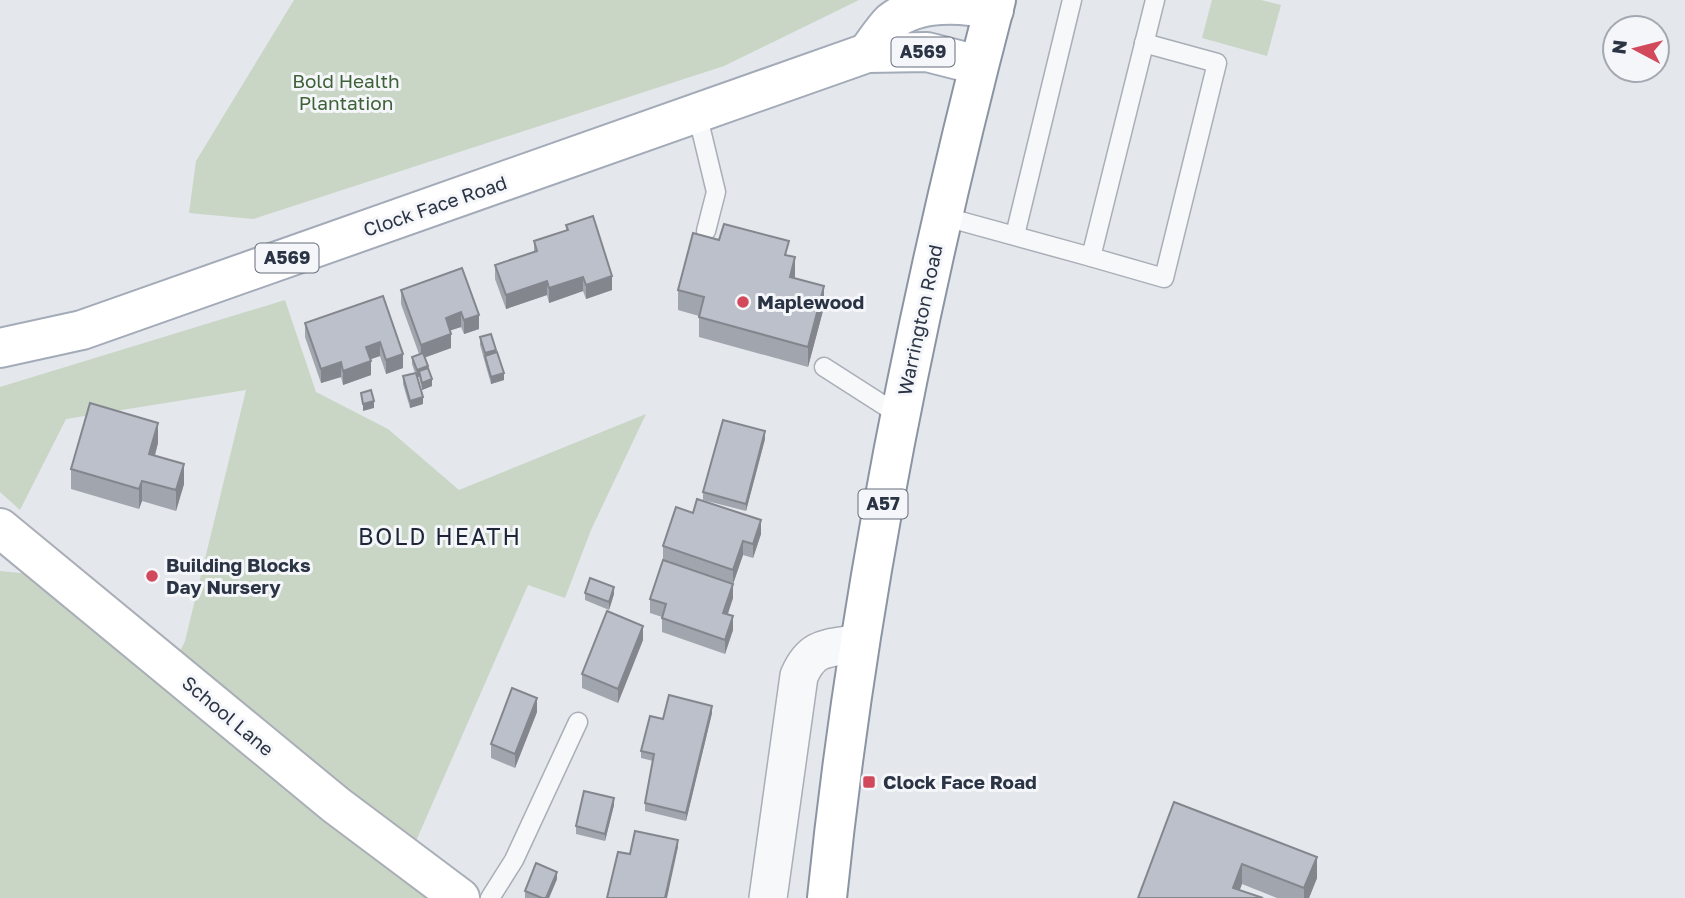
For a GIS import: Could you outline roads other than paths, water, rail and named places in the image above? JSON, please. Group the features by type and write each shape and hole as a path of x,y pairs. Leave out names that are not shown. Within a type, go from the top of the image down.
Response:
{"main road":[{"name":"A569","path":"867,53 892,22 911,12 940,4 995,5"},
{"name":"Warrington Road","path":"827,898 860,643 899,415 942,216 995,5"},
{"name":"Clock Face Road","path":"0,348 82,330 867,53 927,52 978,65"},
{"name":"School Lane","path":"0,528 336,805 460,898"}],"street":[{"path":"768,898 799,676 808,657 817,652 860,643"}],"lane":[{"path":"1015,235 1072,0"},
{"path":"1091,257 1155,0"},
{"path":"942,216 1164,278 1217,63 1144,43"},
{"path":"697,113 716,192 706,231"},
{"path":"824,367 899,415"},
{"path":"490,898 514,860 578,722"}],"place":[{"name":"Maplewood","path":"743,302"},
{"name":"Building Blocks Day Nursery","path":"152,576"},
{"name":"Clock Face Road","path":"869,782"}],"district":[{"name":"BOLD HEATH","path":"440,537"}],"park label":[{"name":"Bold Health Plantation","path":"346,92"}]}
